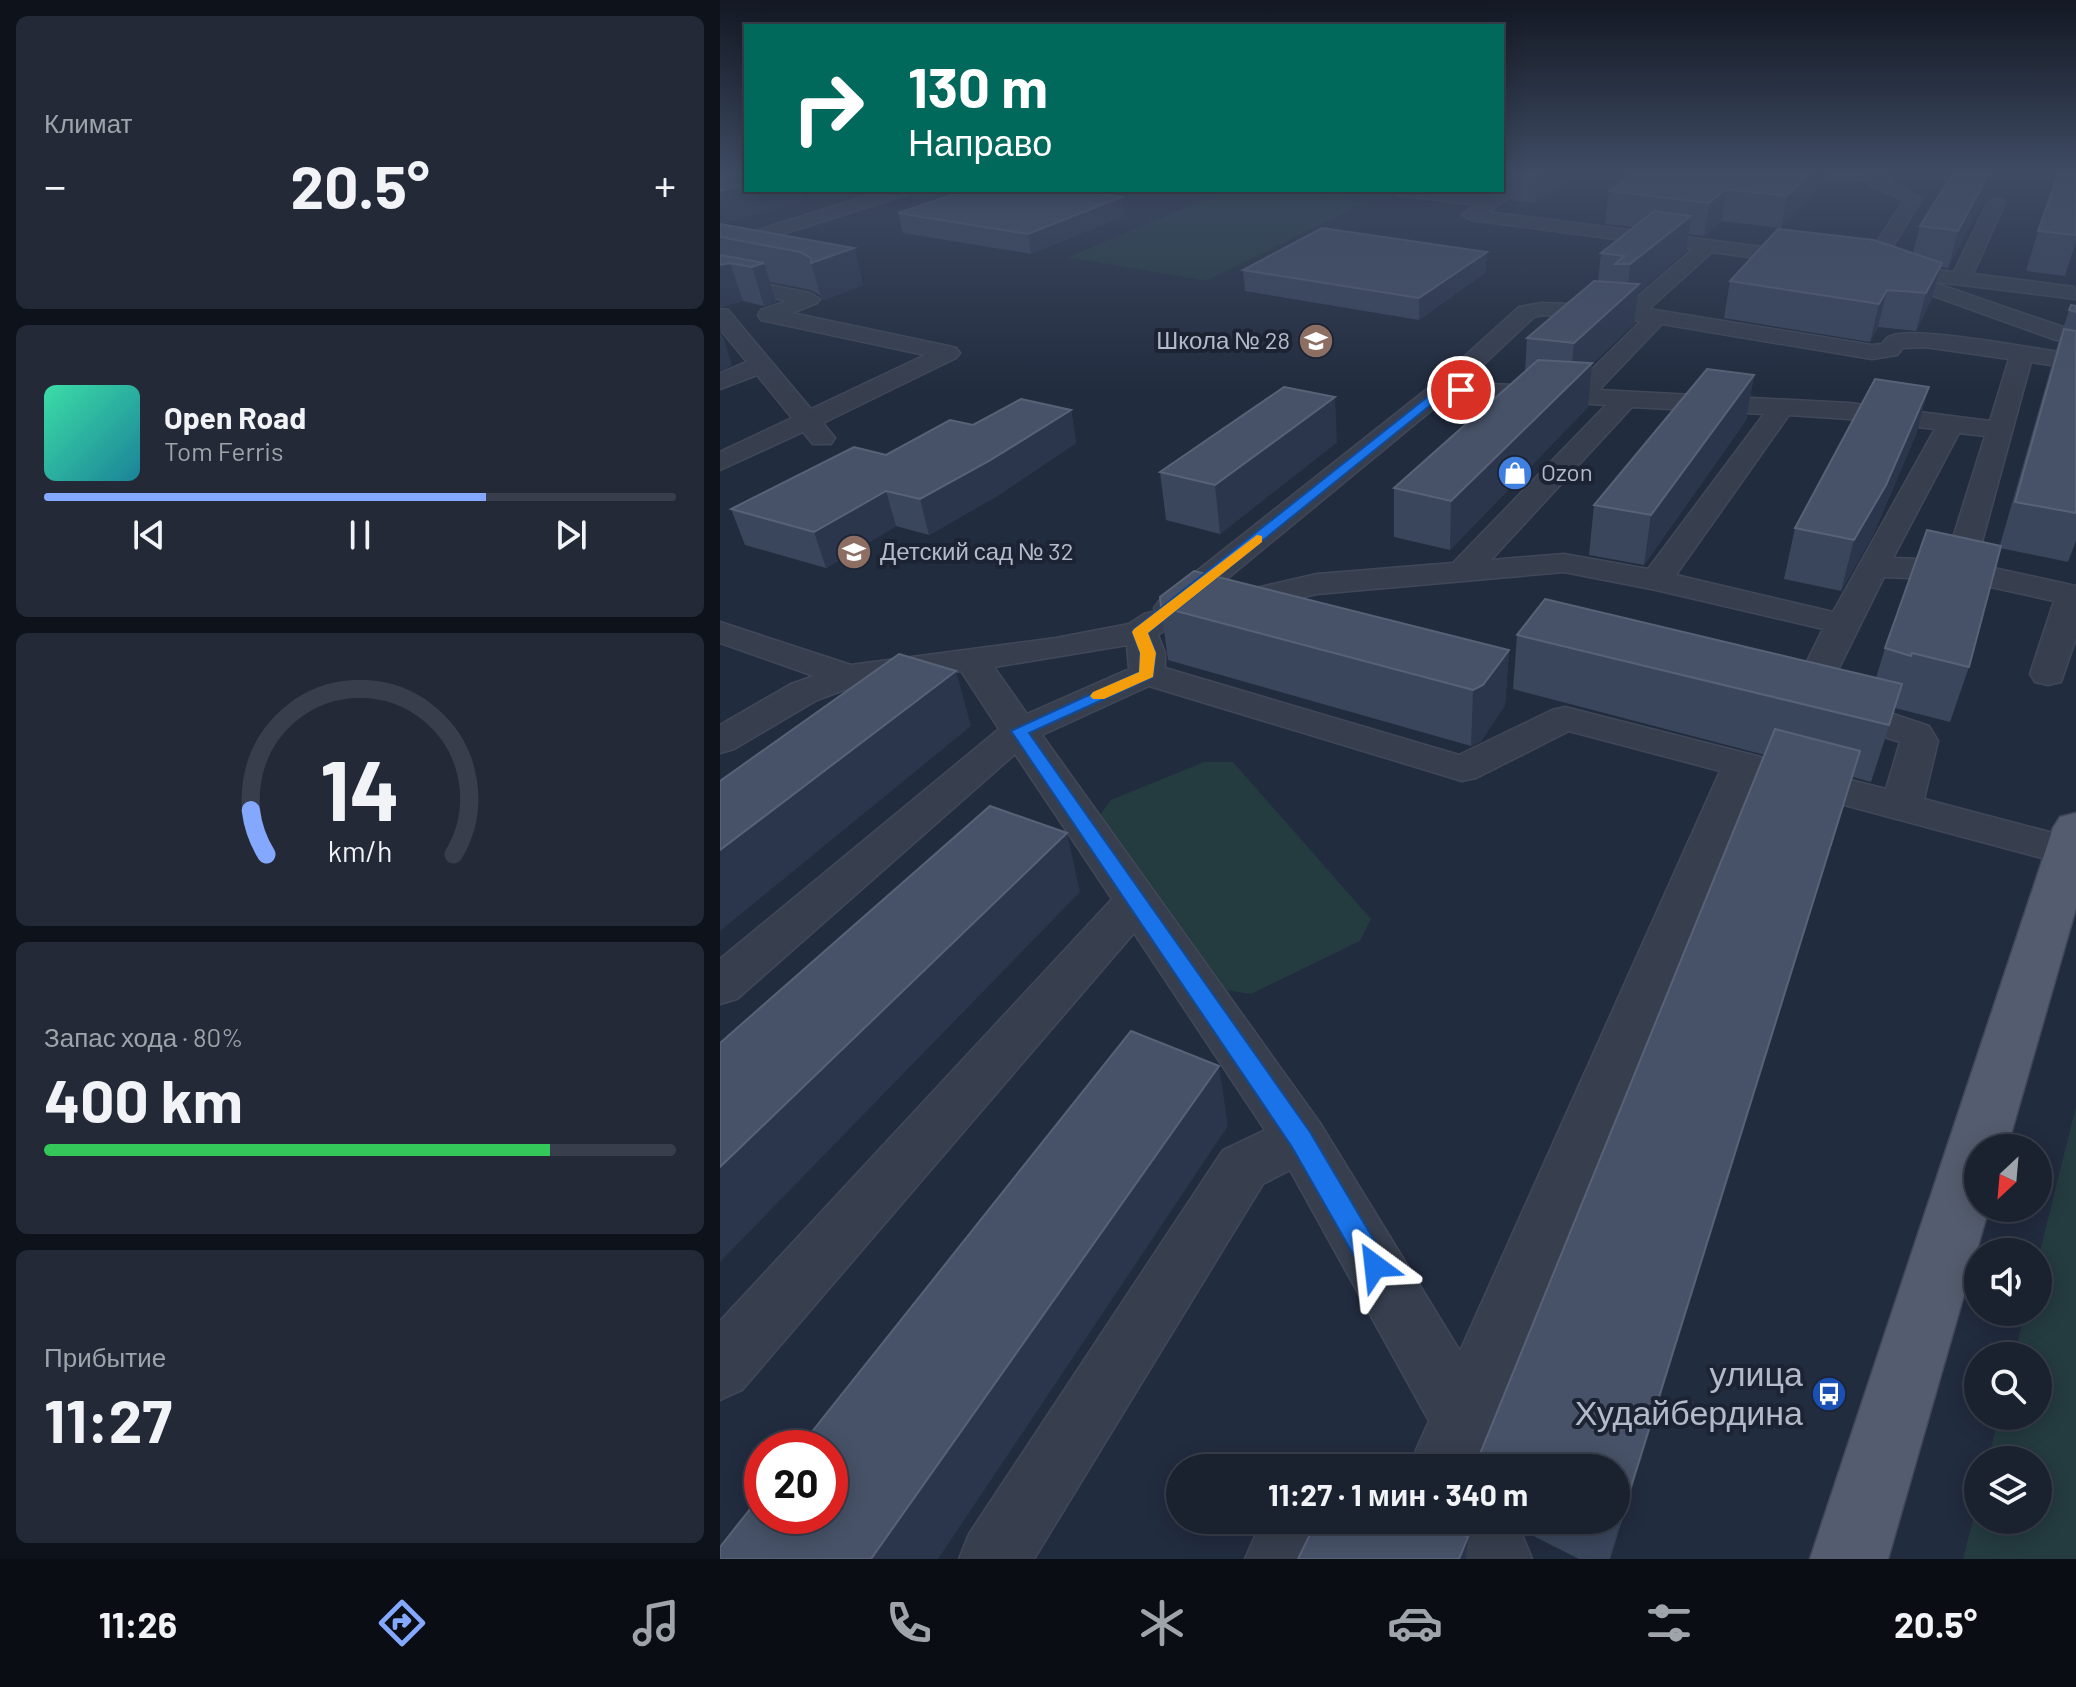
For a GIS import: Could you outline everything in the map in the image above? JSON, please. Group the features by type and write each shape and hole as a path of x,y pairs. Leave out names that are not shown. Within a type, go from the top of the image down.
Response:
{"main road":[{"path":"1849,1559 2072,839"}],"lane":[{"path":"1691,244 1827,261"},
{"path":"1864,266 1880,244"},
{"path":"1961,279 1977,244"},
{"path":"1632,313 1708,246"},
{"path":"1864,266 2075,290 2070,336 1864,266"},
{"path":"720,281 810,299 769,315 948,353 815,429 720,462"},
{"path":"1148,626 1445,387 1527,312 1542,309 1632,313 1872,352 1889,350 1896,341 1908,339 2076,362"},
{"path":"721,317 815,429"},
{"path":"1578,397 1657,317"},
{"path":"1959,570 2022,354"},
{"path":"720,382 761,365"},
{"path":"1445,387 1782,407 1952,422 2001,430"},
{"path":"1465,569 1626,399"},
{"path":"1656,580 1782,407"},
{"path":"1901,807 1919,741 1915,734 1820,704 1808,696 1843,624 1952,422"},
{"path":"720,741 804,692 849,676 970,659 1148,626 1317,584 1465,569 1564,563 1656,580 1843,624"},
{"path":"1873,567 1959,570 2074,595 2048,674"},
{"path":"1147,674 1148,626"},
{"path":"720,632 849,676"},
{"path":"970,659 1301,1139 1463,1418"},
{"path":"720,986 1019,731 1147,674 1462,769 1565,718 1901,807 2072,839"},
{"path":"1448,1454 1737,775"},
{"path":"720,1368 1136,901"},
{"path":"994,1559 1243,1167 1301,1139"},
{"path":"1280,1559 1292,1534"},
{"path":"1450,1534 1497,1559"}],"green space":[{"path":"1100,244 1281,244 1206,281 1068,257"},
{"path":"1204,762 1233,762 1371,919 1360,941 1251,994 1220,989 1099,816 1111,800"},
{"path":"2076,1106 2076,1559 1963,1559 1969,1534 2052,1534 2052,1446 1992,1446 1996,1430 2052,1430 2052,1342 2018,1342 2022,1326 2052,1326 2052,1238 2043,1238 2047,1222 2052,1222 2052,1203"}],"building":[{"path":"756,244 830,244 854,248 811,263 811,258 800,252"},
{"path":"1292,244 1430,244 1487,252 1419,298 1243,270"},
{"path":"1613,244 1656,244 1630,264 1615,264 1624,256 1601,253"},
{"path":"1764,244 1885,244 1942,263 1926,293 1887,290 1879,304 1730,281"},
{"path":"720,255 764,263 752,267 730,263 720,265"},
{"path":"1594,281 1639,284 1574,343 1527,338"},
{"path":"2064,329 2076,331 2076,513 2015,502"},
{"path":"1538,360 1592,363 1451,501 1394,488"},
{"path":"1707,369 1754,375 1651,515 1594,505"},
{"path":"1875,379 1929,387 1886,485 1854,540 1795,528"},
{"path":"1284,387 1335,397 1215,485 1160,472"},
{"path":"1021,399 1071,410 920,499 886,491 814,532 731,509 854,447 886,455 950,420 973,425"},
{"path":"1927,530 2001,546 1969,667 1885,648"},
{"path":"1194,571 1509,650 1483,685 1473,690 1161,607 1160,597"},
{"path":"1545,599 1902,684 1889,725 1517,635"},
{"path":"899,654 956,671 720,850 720,781"},
{"path":"1775,729 1860,751 1630,1490 1630,1454 1480,1454"},
{"path":"990,806 1067,833 720,1167 720,1043"},
{"path":"1131,1031 1219,1066 871,1559 720,1559 720,1547 744,1517 744,1534 848,1534 848,1430 813,1430"},
{"path":"1310,1534 1462,1534 1468,1537 1459,1559 1298,1559"}],"slow traffic":[{"path":"1099,696 1147,674 1148,653 1140,632 1257,539"}],"place":[{"name":"Школа № 28","path":"1316,341"},
{"name":"Ozon","path":"1515,473"},
{"name":"Детский сад № 32","path":"854,552"},
{"name":"улица Худайбердина","path":"1829,1394"}],"route":[{"path":"1375,1266 1301,1139 1019,731 1147,674 1148,653 1140,632 1445,387 1461,390"}]}
